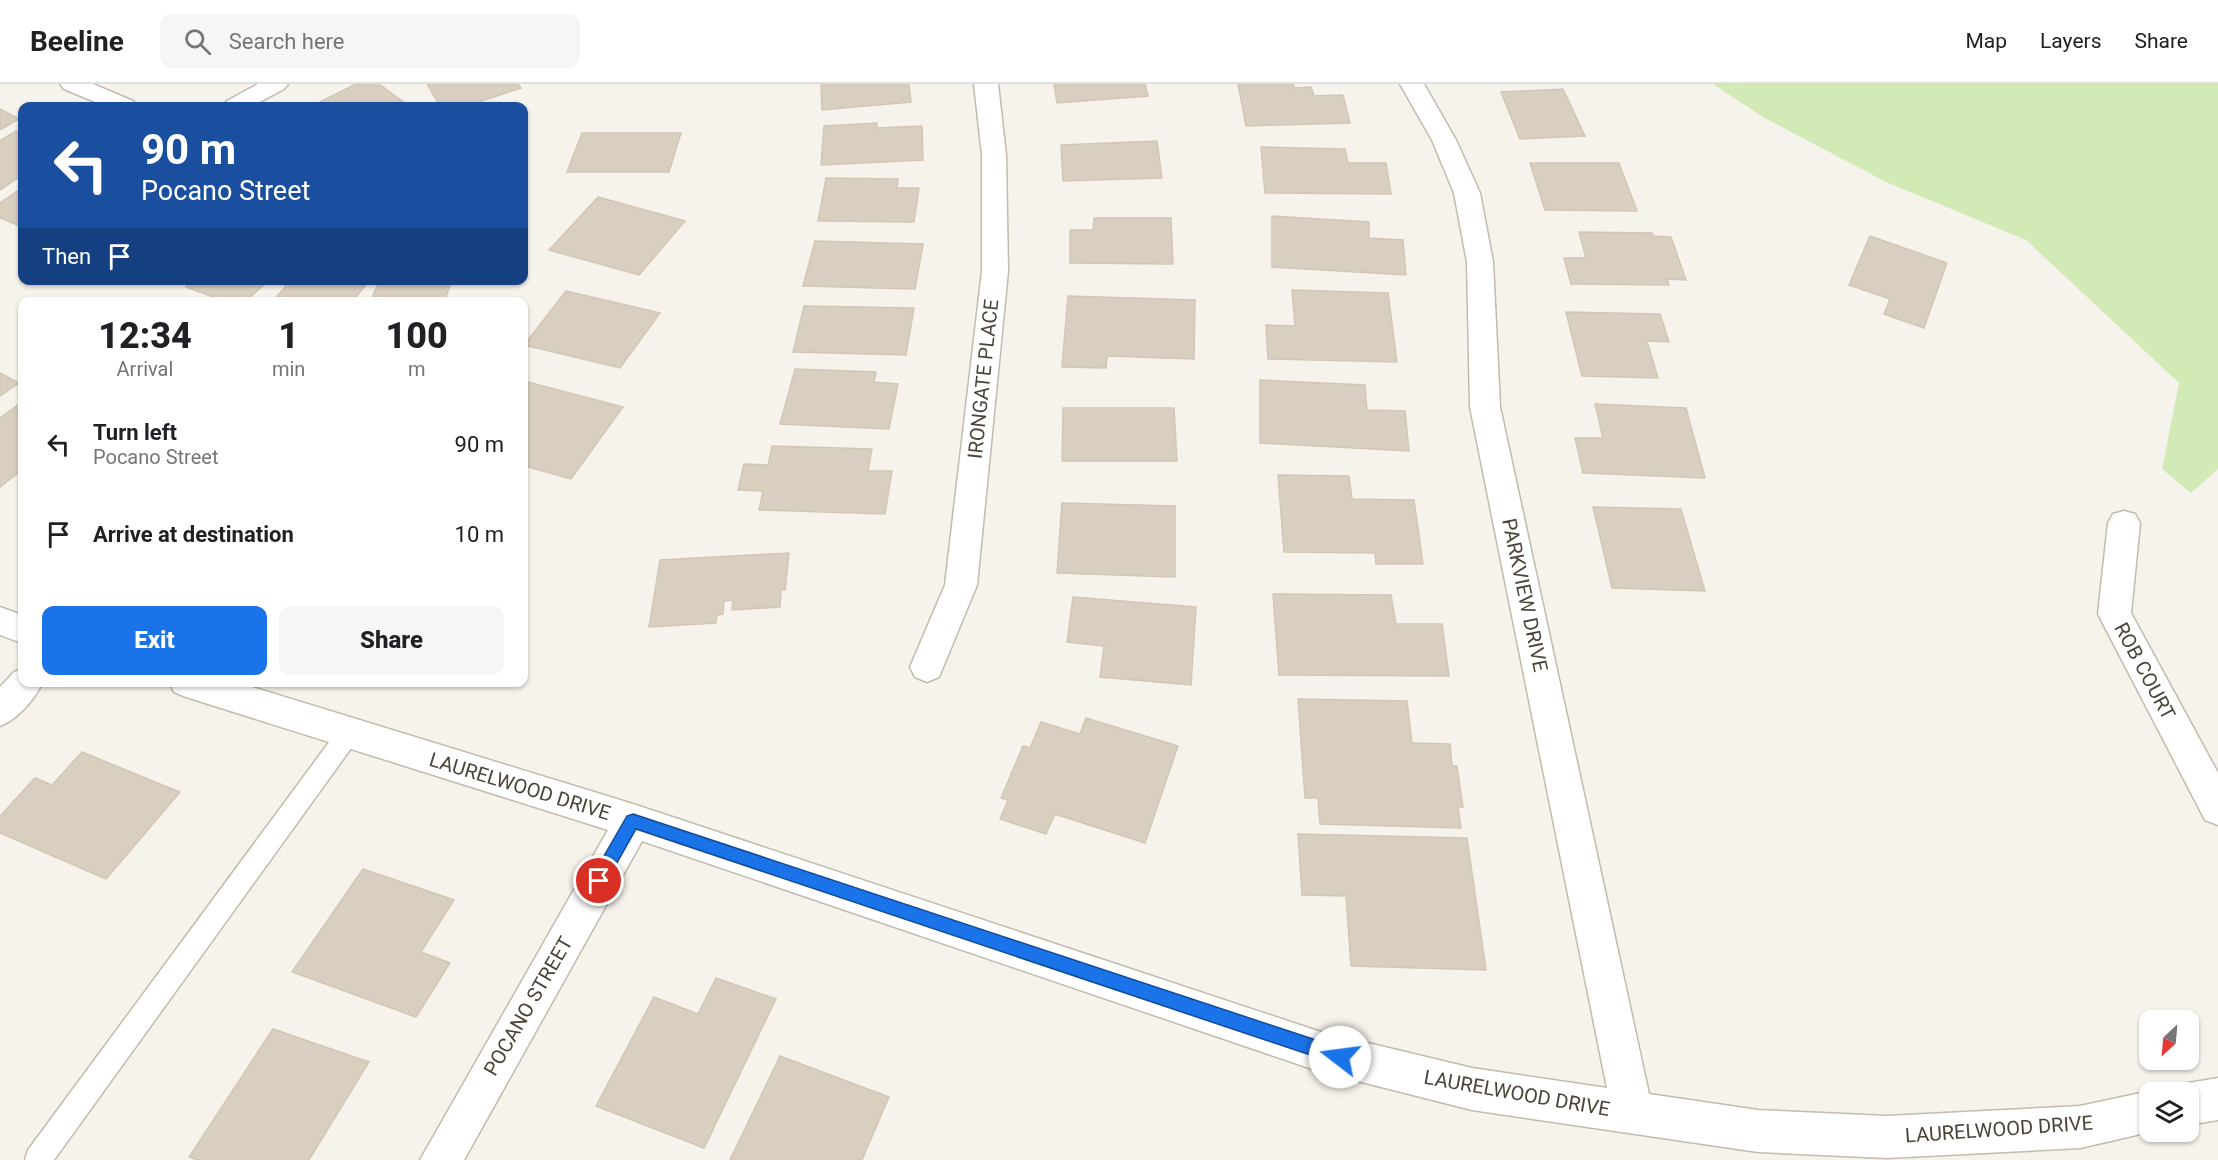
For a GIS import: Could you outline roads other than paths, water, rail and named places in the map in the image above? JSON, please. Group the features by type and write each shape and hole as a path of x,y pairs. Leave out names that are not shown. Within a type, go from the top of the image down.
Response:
{"street":[{"path":"72,84 115,102"},
{"path":"243,102 276,84"},
{"name":"IRONGATE PLACE","path":"927,667 961,585 995,271 994,155 986,84"},
{"name":"PARKVIEW DRIVE","path":"1412,84 1444,140 1467,192 1480,262 1485,406 1633,1114"},
{"name":"ROB COURT","path":"2124,523 2114,614 2218,808"},
{"path":"0,621 18,628"},
{"path":"0,711 22,687"},
{"name":"LAURELWOOD DRIVE","path":"202,687 633,821 1318,1051 1472,1089 1758,1131 1887,1137 2080,1127 2139,1114"},
{"name":"POCANO STREET","path":"441,1160 633,821"},
{"path":"2199,1102 2218,1099"}],"lane":[{"path":"39,1160 349,733"}]}
